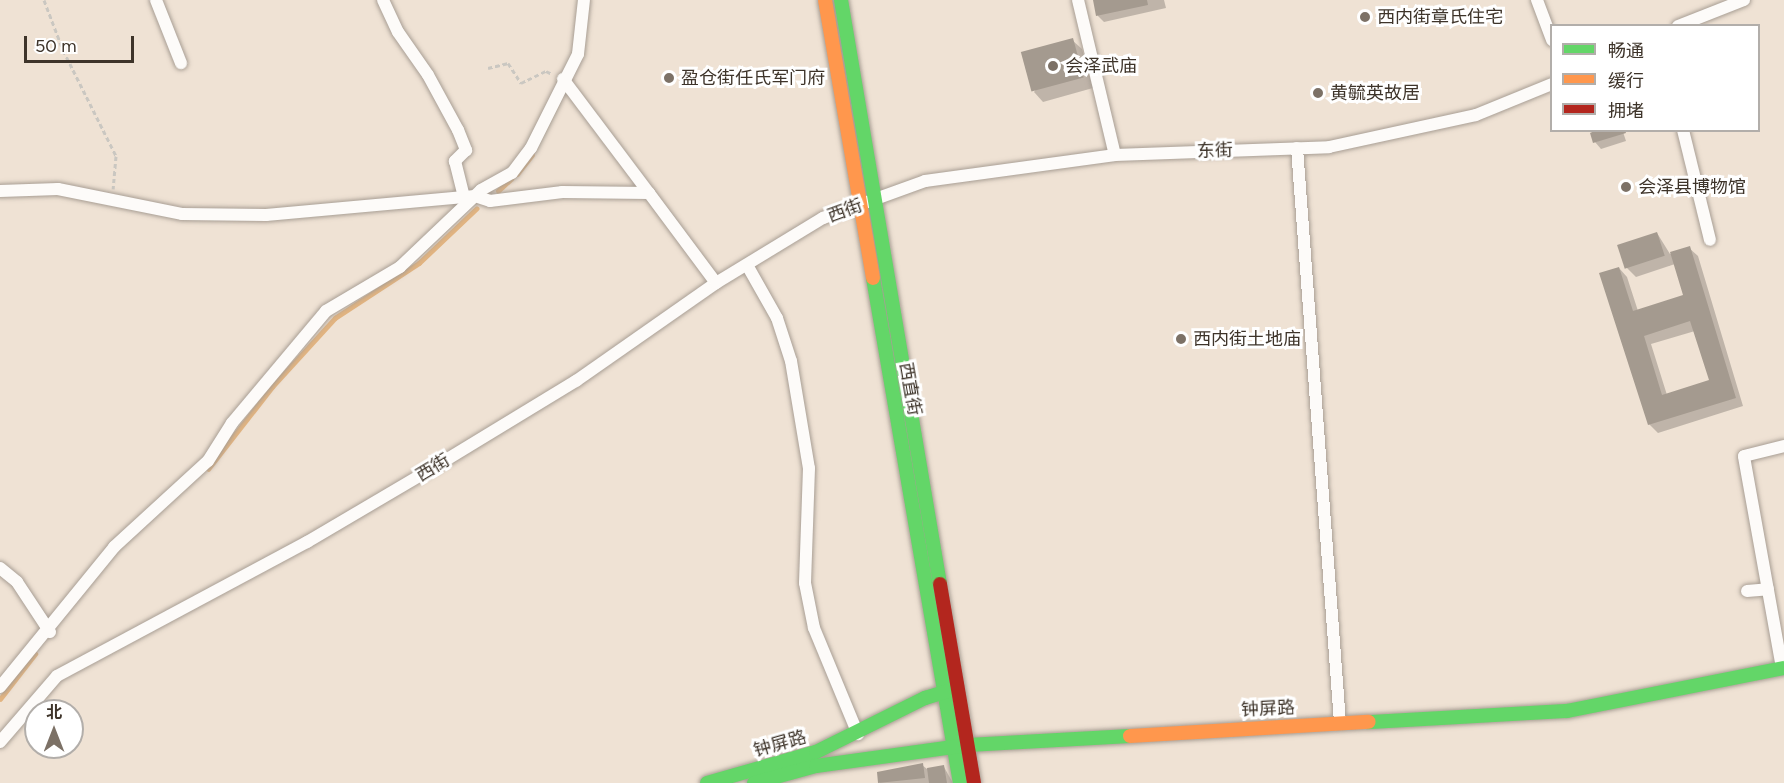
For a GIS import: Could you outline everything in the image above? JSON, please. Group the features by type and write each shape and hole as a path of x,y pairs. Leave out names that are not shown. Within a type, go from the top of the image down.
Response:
{"street":[{"path":"156,0 181,63"},
{"path":"383,0 398,32 428,75 458,130 465,150 455,161 470,196"},
{"path":"0,687 49,630 114,547 208,460 232,423 326,311 400,267 470,196 512,173 531,148 563,79 578,54 583,0"},
{"name":"西直街","path":"825,0 944,692 974,783"},
{"name":"西直街","path":"842,0 958,688 960,783"},
{"path":"1078,0 1115,155"},
{"path":"1537,0 1550,37"},
{"path":"1683,24 1744,0"},
{"path":"563,79 716,283"},
{"name":"东街","path":"875,201 925,181 1115,155 1329,147 1476,115 1550,84"},
{"path":"1683,132 1710,240"},
{"path":"1297,148 1340,722"},
{"path":"0,191 58,189 182,214 266,215 470,196 490,201 562,192 649,193"},
{"name":"西街","path":"0,742 57,676 307,542 436,466 576,381 716,283 823,218 875,201"},
{"path":"747,265 777,318 791,361 809,468 805,583 814,628 858,734"},
{"path":"1783,668 1744,456 1784,446"},
{"path":"0,568 17,582 49,630"},
{"path":"1746,591 1768,589"},
{"name":"钟屏路","path":"754,783 816,766 961,745 1567,711 1783,668"},
{"name":"钟屏路","path":"707,783 816,752 858,734 925,698 958,688"}],"path":[{"path":"44,0 63,50 116,156 112,200"},
{"path":"488,69 508,63 521,83 546,71 563,79"}],"building":[{"path":"1093,0 1147,0 1148,5 1096,16"},
{"name":"会泽武庙","path":"1073,38 1084,78 1031,92 1021,52"},
{"path":"1626,132 1626,133 1593,143 1590,133"},
{"path":"1657,232 1665,256 1625,269 1617,245"},
{"path":"1690,246 1736,398 1648,425 1599,273 1619,267 1633,311 1683,295 1670,252","holes":["1690,321 1709,380 1662,395 1644,336"]},
{"path":"923,763 925,778 878,783 877,772"},
{"path":"944,765 947,783 929,783 927,768"}],"waterway":[{"path":"517,174 532,155"},
{"path":"498,191 511,179"},
{"path":"208,469 272,387 335,318 419,263 476,209"},
{"path":"0,699 35,654"}],"traffic: fast":[{"path":"841,0 940,584"},
{"path":"873,278 960,783"},
{"path":"1369,722 1567,711 1784,668"},
{"path":"707,783 816,752 925,698 955,689"},
{"path":"754,783 816,766 968,745 1130,736"}],"traffic: slow":[{"path":"825,0 873,278"},
{"path":"1130,736 1369,722"}],"traffic: jam":[{"path":"940,584 974,783"}],"place":[{"name":"西内街章氏住宅","path":"1365,17"},
{"name":"会泽武庙","path":"1053,66"},
{"name":"盈仓街任氏军门府","path":"669,78"},
{"name":"黄毓英故居","path":"1318,93"},
{"name":"会泽县博物馆","path":"1626,187"},
{"name":"西内街土地庙","path":"1181,339"}]}
